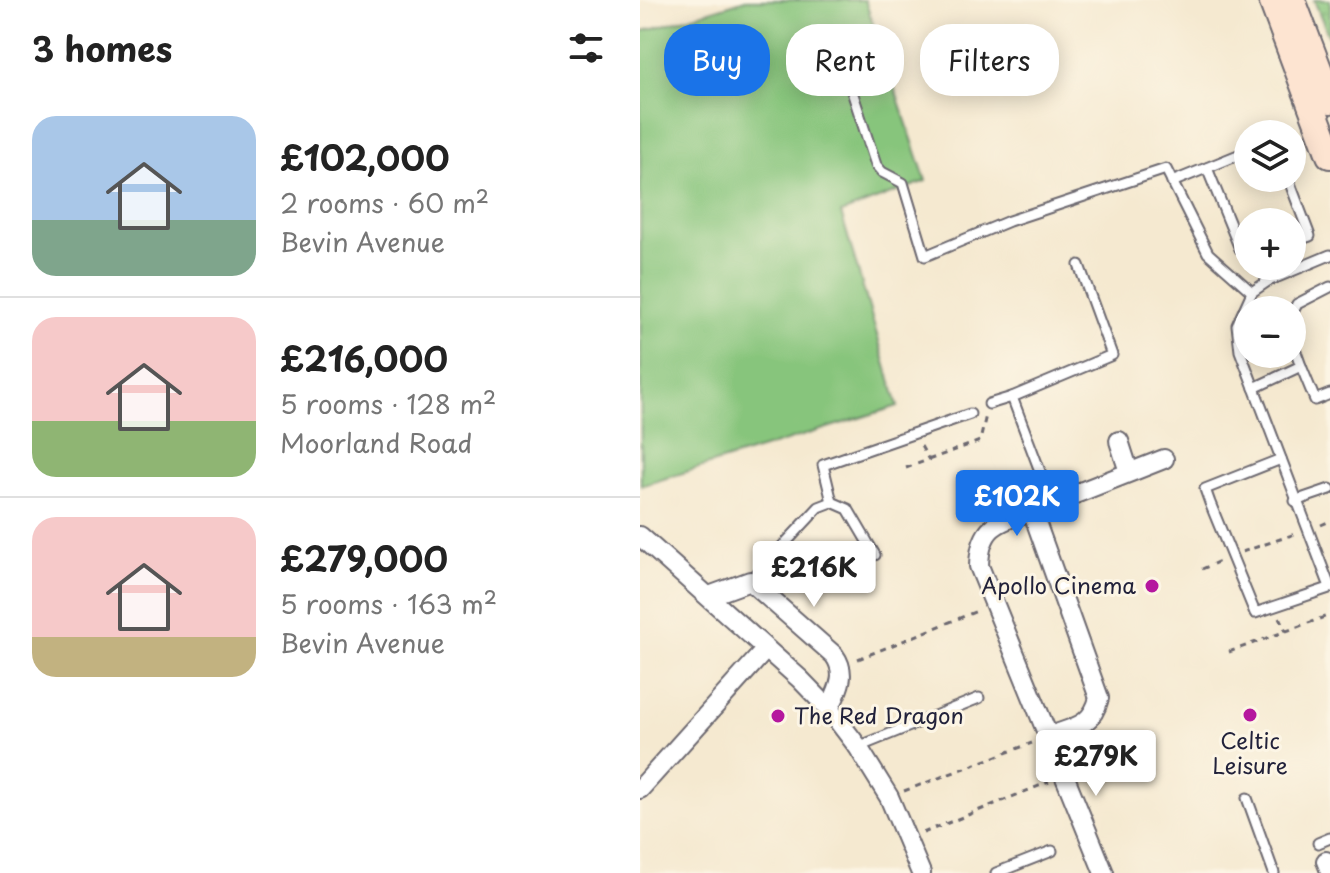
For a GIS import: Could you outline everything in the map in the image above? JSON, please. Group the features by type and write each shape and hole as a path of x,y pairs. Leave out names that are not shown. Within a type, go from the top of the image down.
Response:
{"street":[{"path":"1272,0 1330,155"},
{"path":"1292,0 1330,100"},
{"path":"1119,441 1129,472"},
{"path":"1104,873 979,566 983,539 991,528 1003,520 1164,459"},
{"path":"1032,511 1099,698 1096,710 1088,721 1050,736"},
{"path":"640,536 829,709 858,747 889,797 921,873"},
{"path":"709,596 750,581 834,655 842,666 838,691 829,709"},
{"path":"640,789 766,649"}],"lane":[{"path":"854,96 876,165 882,172 903,183 925,256 1009,221 1166,169 1208,253 1252,292"},
{"path":"1172,182 1234,157"},
{"path":"1207,168 1234,237"},
{"path":"1281,459 1205,489 1255,613 1330,588 1240,351 1237,325 1252,292 1268,281 1330,255"},
{"path":"989,404 1112,355 1079,265"},
{"path":"1306,299 1330,287"},
{"path":"1254,388 1297,368"},
{"path":"1302,368 1315,400 1330,394"},
{"path":"1012,397 1052,503"},
{"path":"832,502 823,465 970,414"},
{"path":"1295,501 1330,489"},
{"path":"750,581 819,507 832,502 848,509 875,555"},
{"path":"858,747 979,698"},
{"path":"1247,798 1274,873"},
{"path":"1318,843 1330,838"},
{"path":"996,873 1052,851"}],"path":[{"path":"906,468 980,441 989,404"},
{"path":"1202,569 1330,521"},
{"path":"842,666 995,604"},
{"path":"1229,652 1330,615"},
{"path":"889,797 1050,736"},
{"path":"906,839 1064,776"}],"green space":[{"path":"746,0 865,0 873,24 786,24 786,96 897,96 926,181 841,213 898,406 641,486 640,32 664,25 664,96 770,96 770,24 666,24"},
{"path":"1314,0 1330,0 1330,40"}],"place":[{"name":"Apollo Cinema","path":"1152,586"},
{"name":"Celtic Leisure","path":"1250,715"},
{"name":"The Red Dragon","path":"778,716"}]}
